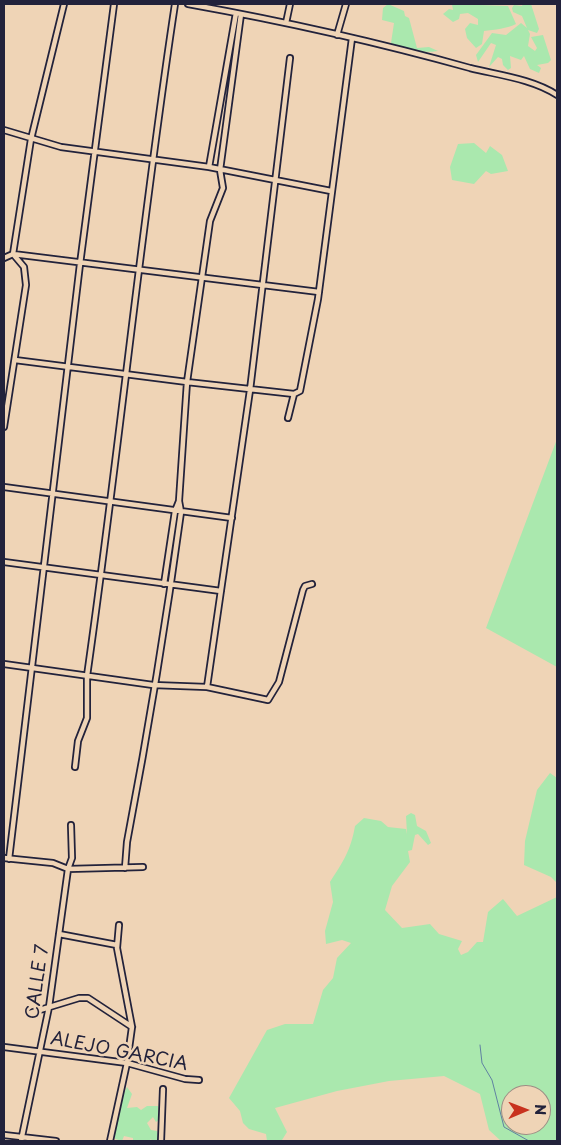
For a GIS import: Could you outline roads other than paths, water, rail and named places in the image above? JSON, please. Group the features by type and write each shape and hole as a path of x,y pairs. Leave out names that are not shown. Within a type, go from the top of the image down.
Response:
{"street":[{"path":"4,427 4,416 16,360 26,273 24,267 13,254 31,139 64,4"},
{"path":"114,4 80,264 32,666 6,858 53,863 68,869 143,867"},
{"path":"75,767 78,741 87,718 87,676 126,375 151,160 175,4"},
{"path":"188,4 239,13 352,38 540,87 557,95"},
{"path":"226,11 228,4"},
{"path":"286,23 290,4"},
{"path":"336,35 346,4"},
{"path":"208,167 239,13"},
{"path":"124,868 153,685 162,653 182,512 179,501 187,382 210,221 223,188 220,170 239,13"},
{"path":"16,360 250,390 294,394 300,391 319,292 352,38"},
{"path":"207,688 250,390 290,58"},
{"path":"4,130 31,139 96,152 208,167 331,191"},
{"path":"4,258 13,254 80,264 139,269 319,292"},
{"path":"288,418 294,394"},
{"path":"4,487 232,518"},
{"path":"164,584 175,510 179,501"},
{"path":"4,562 221,591"},
{"path":"4,664 32,666 153,685 207,688 268,700 278,682 303,590 305,586 312,584"},
{"name":"CALLE 7","path":"21,1139 49,1007 68,869 72,858 71,826"},
{"path":"110,1141 127,1064 132,1027 117,945 119,925"},
{"path":"59,934 117,945"},
{"path":"30,1012 78,998 88,998 132,1027"},
{"name":"ALEJO GARCIA","path":"4,1047 127,1064 185,1079 199,1080"},
{"path":"161,1141 163,1089"},
{"path":"4,1134 21,1139 56,1141"}],"waterway":[{"path":"480,1045 482,1063 492,1080 504,1127 529,1141"}]}
